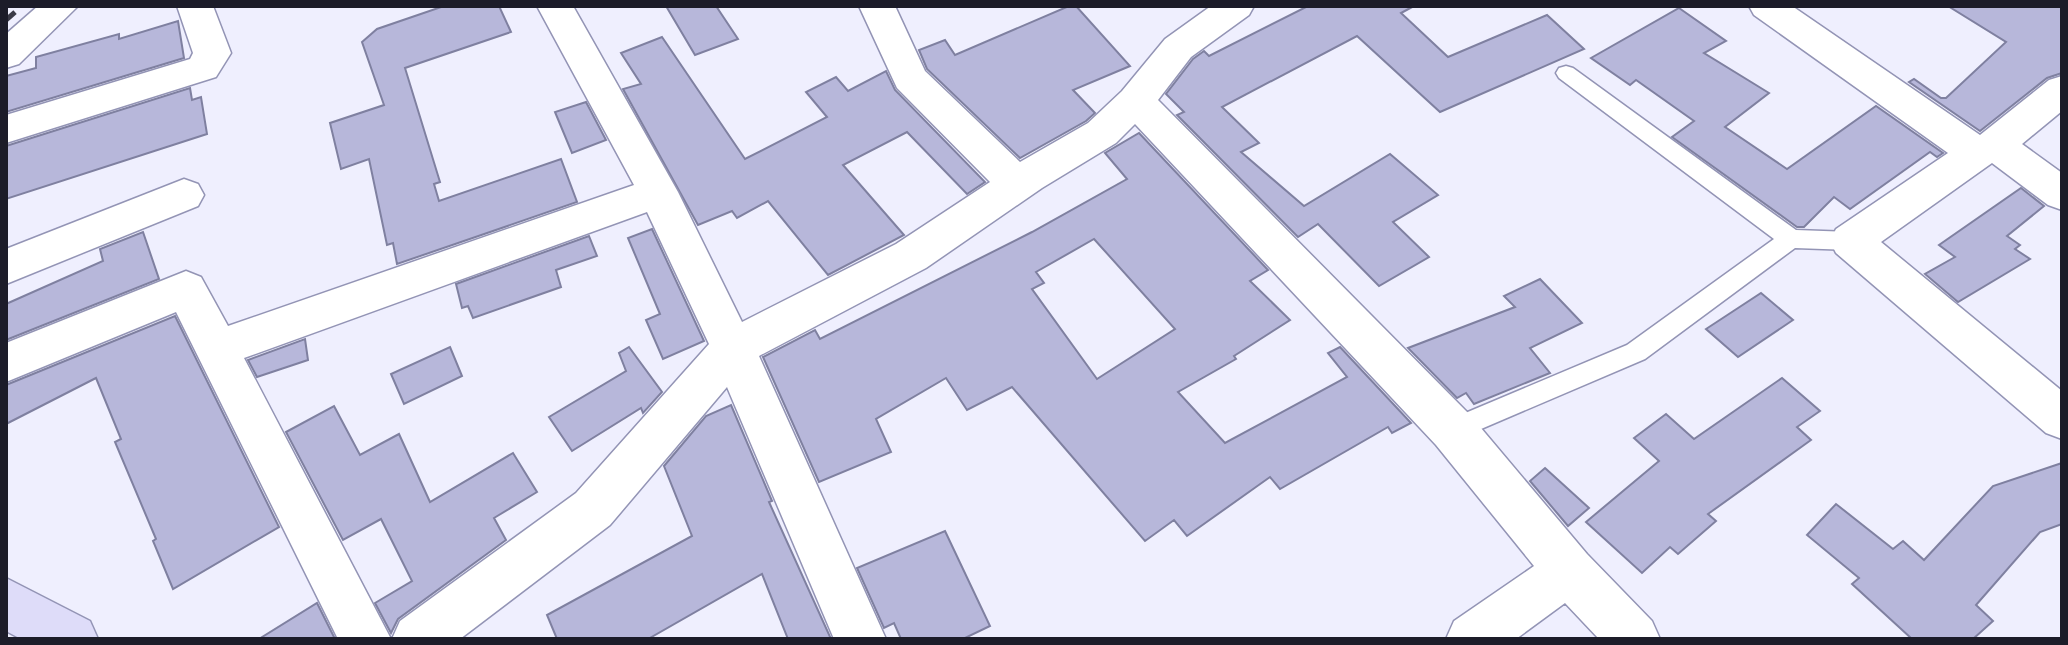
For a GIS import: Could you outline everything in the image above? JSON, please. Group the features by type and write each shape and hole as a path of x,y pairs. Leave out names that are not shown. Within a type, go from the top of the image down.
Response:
{"main road":[{"path":"6,603 72,639"}],"street":[{"path":"6,55 60,6"},
{"path":"6,129 203,68 212,53 195,6"},
{"path":"555,6 658,192 733,348 860,639"},
{"path":"877,6 910,79 1017,184"},
{"path":"418,639 593,509 733,348 911,256 1017,184 1102,133 1136,101 1178,48 1236,6"},
{"path":"1767,6 1986,149 2062,194"},
{"path":"2062,90 1986,149 1851,241 2062,419"},
{"path":"1136,101 1453,430 1569,571 1634,639"},
{"path":"217,349 658,192"},
{"path":"6,267 184,195"},
{"path":"6,363 186,289 365,639"},
{"path":"1472,639 1569,571"}],"lane":[{"path":"1566,73 1791,239 1851,241"},
{"path":"1453,430 1636,352 1791,239"}],"building":[{"path":"444,6 499,6 511,32 405,68 440,182 434,184 439,201 561,159 577,202 397,264 393,243 387,245 369,159 341,169 330,123 384,105 362,42 377,29"},
{"path":"666,6 716,6 738,39 695,55"},
{"path":"1069,6 1076,6 1130,66 1073,90 1095,113 1020,158 927,69 919,50 945,40 955,55"},
{"path":"1308,6 1414,6 1401,13 1448,57 1547,15 1584,49 1440,112 1357,36 1222,107 1259,143 1241,152 1304,206 1390,154 1438,195 1393,222 1429,257 1379,286 1318,224 1298,237 1177,115 1184,112 1166,94 1193,59 1204,51 1209,56"},
{"path":"1948,6 2062,6 2062,73 2047,78 1980,131 1909,82 1914,79 1941,98 1946,98 2006,42"},
{"path":"1679,8 1726,41 1704,53 1769,93 1725,127 1787,169 1876,106 1943,153 1937,157 1930,152 1850,209 1834,197 1804,227 1797,227 1672,137 1694,121 1636,80 1630,85 1591,58"},
{"path":"178,21 184,58 6,112 6,76 36,68 36,57 119,34 119,39"},
{"path":"662,37 745,159 827,117 806,92 836,77 848,91 886,71 895,90 985,182 967,194 907,132 843,165 904,235 828,275 768,201 737,218 732,211 698,225 623,89 641,84 621,53"},
{"path":"190,88 192,100 201,97 207,134 6,199 6,146"},
{"path":"586,102 606,140 572,153 555,112"},
{"path":"1139,133 1268,270 1250,281 1290,320 1234,356 1236,359 1178,392 1225,443 1347,377 1328,353 1340,347 1411,423 1392,433 1388,427 1280,489 1270,477 1187,536 1174,520 1145,541 1012,387 967,410 946,378 876,419 891,452 819,482 763,357 815,330 820,339 1032,232 1127,179 1105,153","holes":["1094,239 1175,329 1097,379 1032,289 1044,283 1036,272"]},
{"path":"2021,188 2044,206 2007,236 2020,245 2015,249 2030,259 1958,302 1925,274 1955,257 1939,245"},
{"path":"652,229 704,341 663,359 646,320 660,314 628,238"},
{"path":"143,232 159,279 6,340 6,304 103,261 100,249"},
{"path":"589,236 597,256 556,270 561,287 473,318 468,306 462,308 456,284"},
{"path":"1540,279 1582,323 1530,348 1550,373 1474,404 1466,393 1457,398 1408,348 1515,307 1504,296"},
{"path":"1761,293 1793,320 1738,357 1706,329"},
{"path":"175,316 279,527 173,589 153,541 156,539 115,442 121,439 96,378 6,424 6,385"},
{"path":"305,339 308,360 257,377 248,360"},
{"path":"450,347 462,376 404,404 391,374"},
{"path":"629,347 662,392 643,413 641,408 572,451 549,417 626,371 619,353"},
{"path":"1782,378 1820,411 1797,427 1811,440 1708,514 1716,521 1678,554 1670,547 1642,573 1586,522 1659,461 1634,438 1666,414 1694,439"},
{"path":"731,405 772,501 769,502 831,639 788,639 762,574 648,639 557,639 547,615 692,536 664,466 706,416"},
{"path":"334,406 360,455 399,434 430,502 513,453 537,492 494,518 506,540 398,619 391,633 375,603 412,581 381,519 343,540 286,432"},
{"path":"2062,463 2062,524 2040,532 1976,605 1993,621 1973,639 1912,639 1852,584 1859,578 1807,535 1836,504 1893,549 1903,541 1924,560 1993,486"},
{"path":"1545,468 1589,508 1568,526 1530,481"},
{"path":"945,531 990,626 963,639 901,639 894,623 884,628 857,568"},
{"path":"317,603 335,639 259,639"}],"railway":[{"path":"6,20 22,6"}]}
